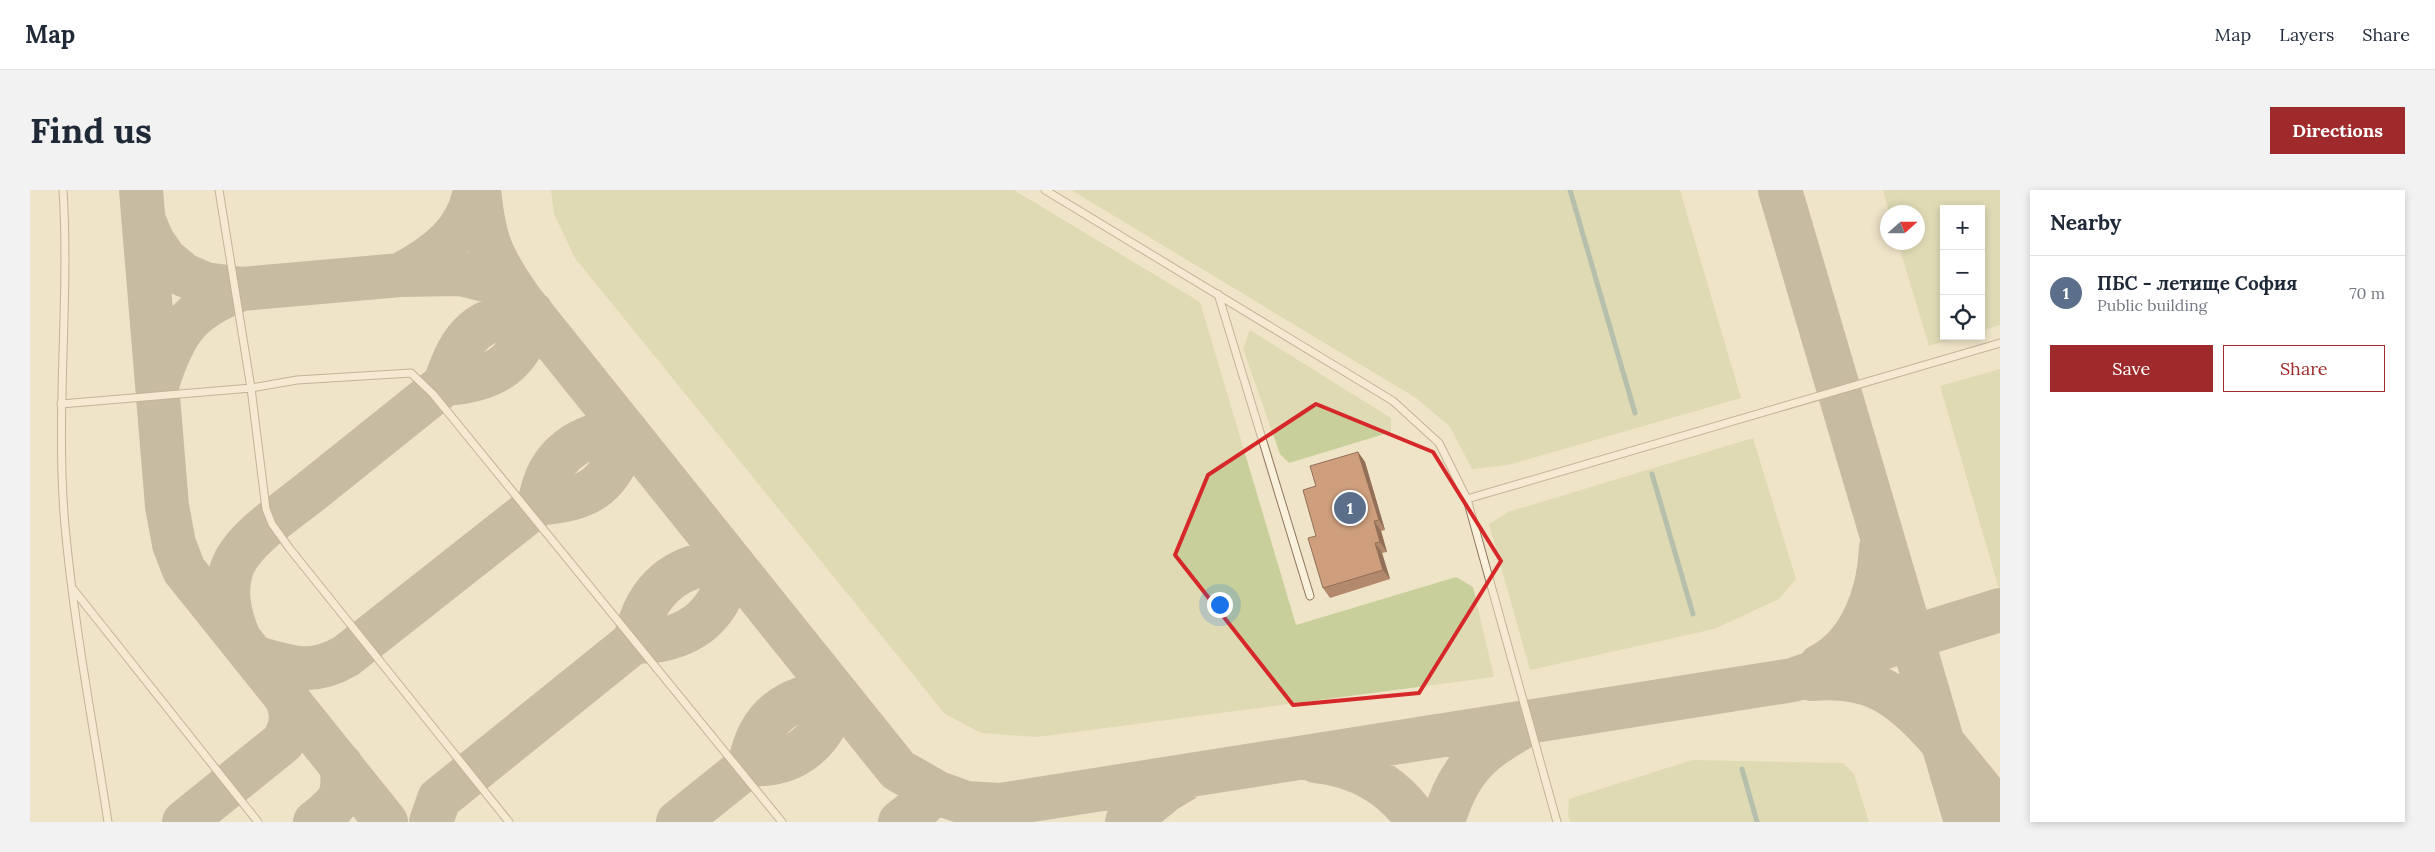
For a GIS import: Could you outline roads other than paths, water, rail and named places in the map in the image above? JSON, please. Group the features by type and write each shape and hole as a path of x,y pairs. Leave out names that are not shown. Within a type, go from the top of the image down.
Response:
{"lane":[{"path":"63,190 66,271 61,404 64,525 108,822"},
{"path":"219,190 251,388 266,509 272,524 508,822"},
{"path":"1045,190 1393,401 1439,443 1467,499 1557,822"},
{"path":"1218,294 1310,596"},
{"path":"1467,499 2000,343"},
{"path":"61,404 251,388 297,380 404,372 418,376 782,822"},
{"path":"73,589 258,822"}],"waterway":[{"path":"1570,190 1635,413"},
{"path":"1652,474 1693,614"},
{"path":"1742,769 1757,822"}],"place":[{"name":"ПБС - летище София","path":"1350,508"}]}
